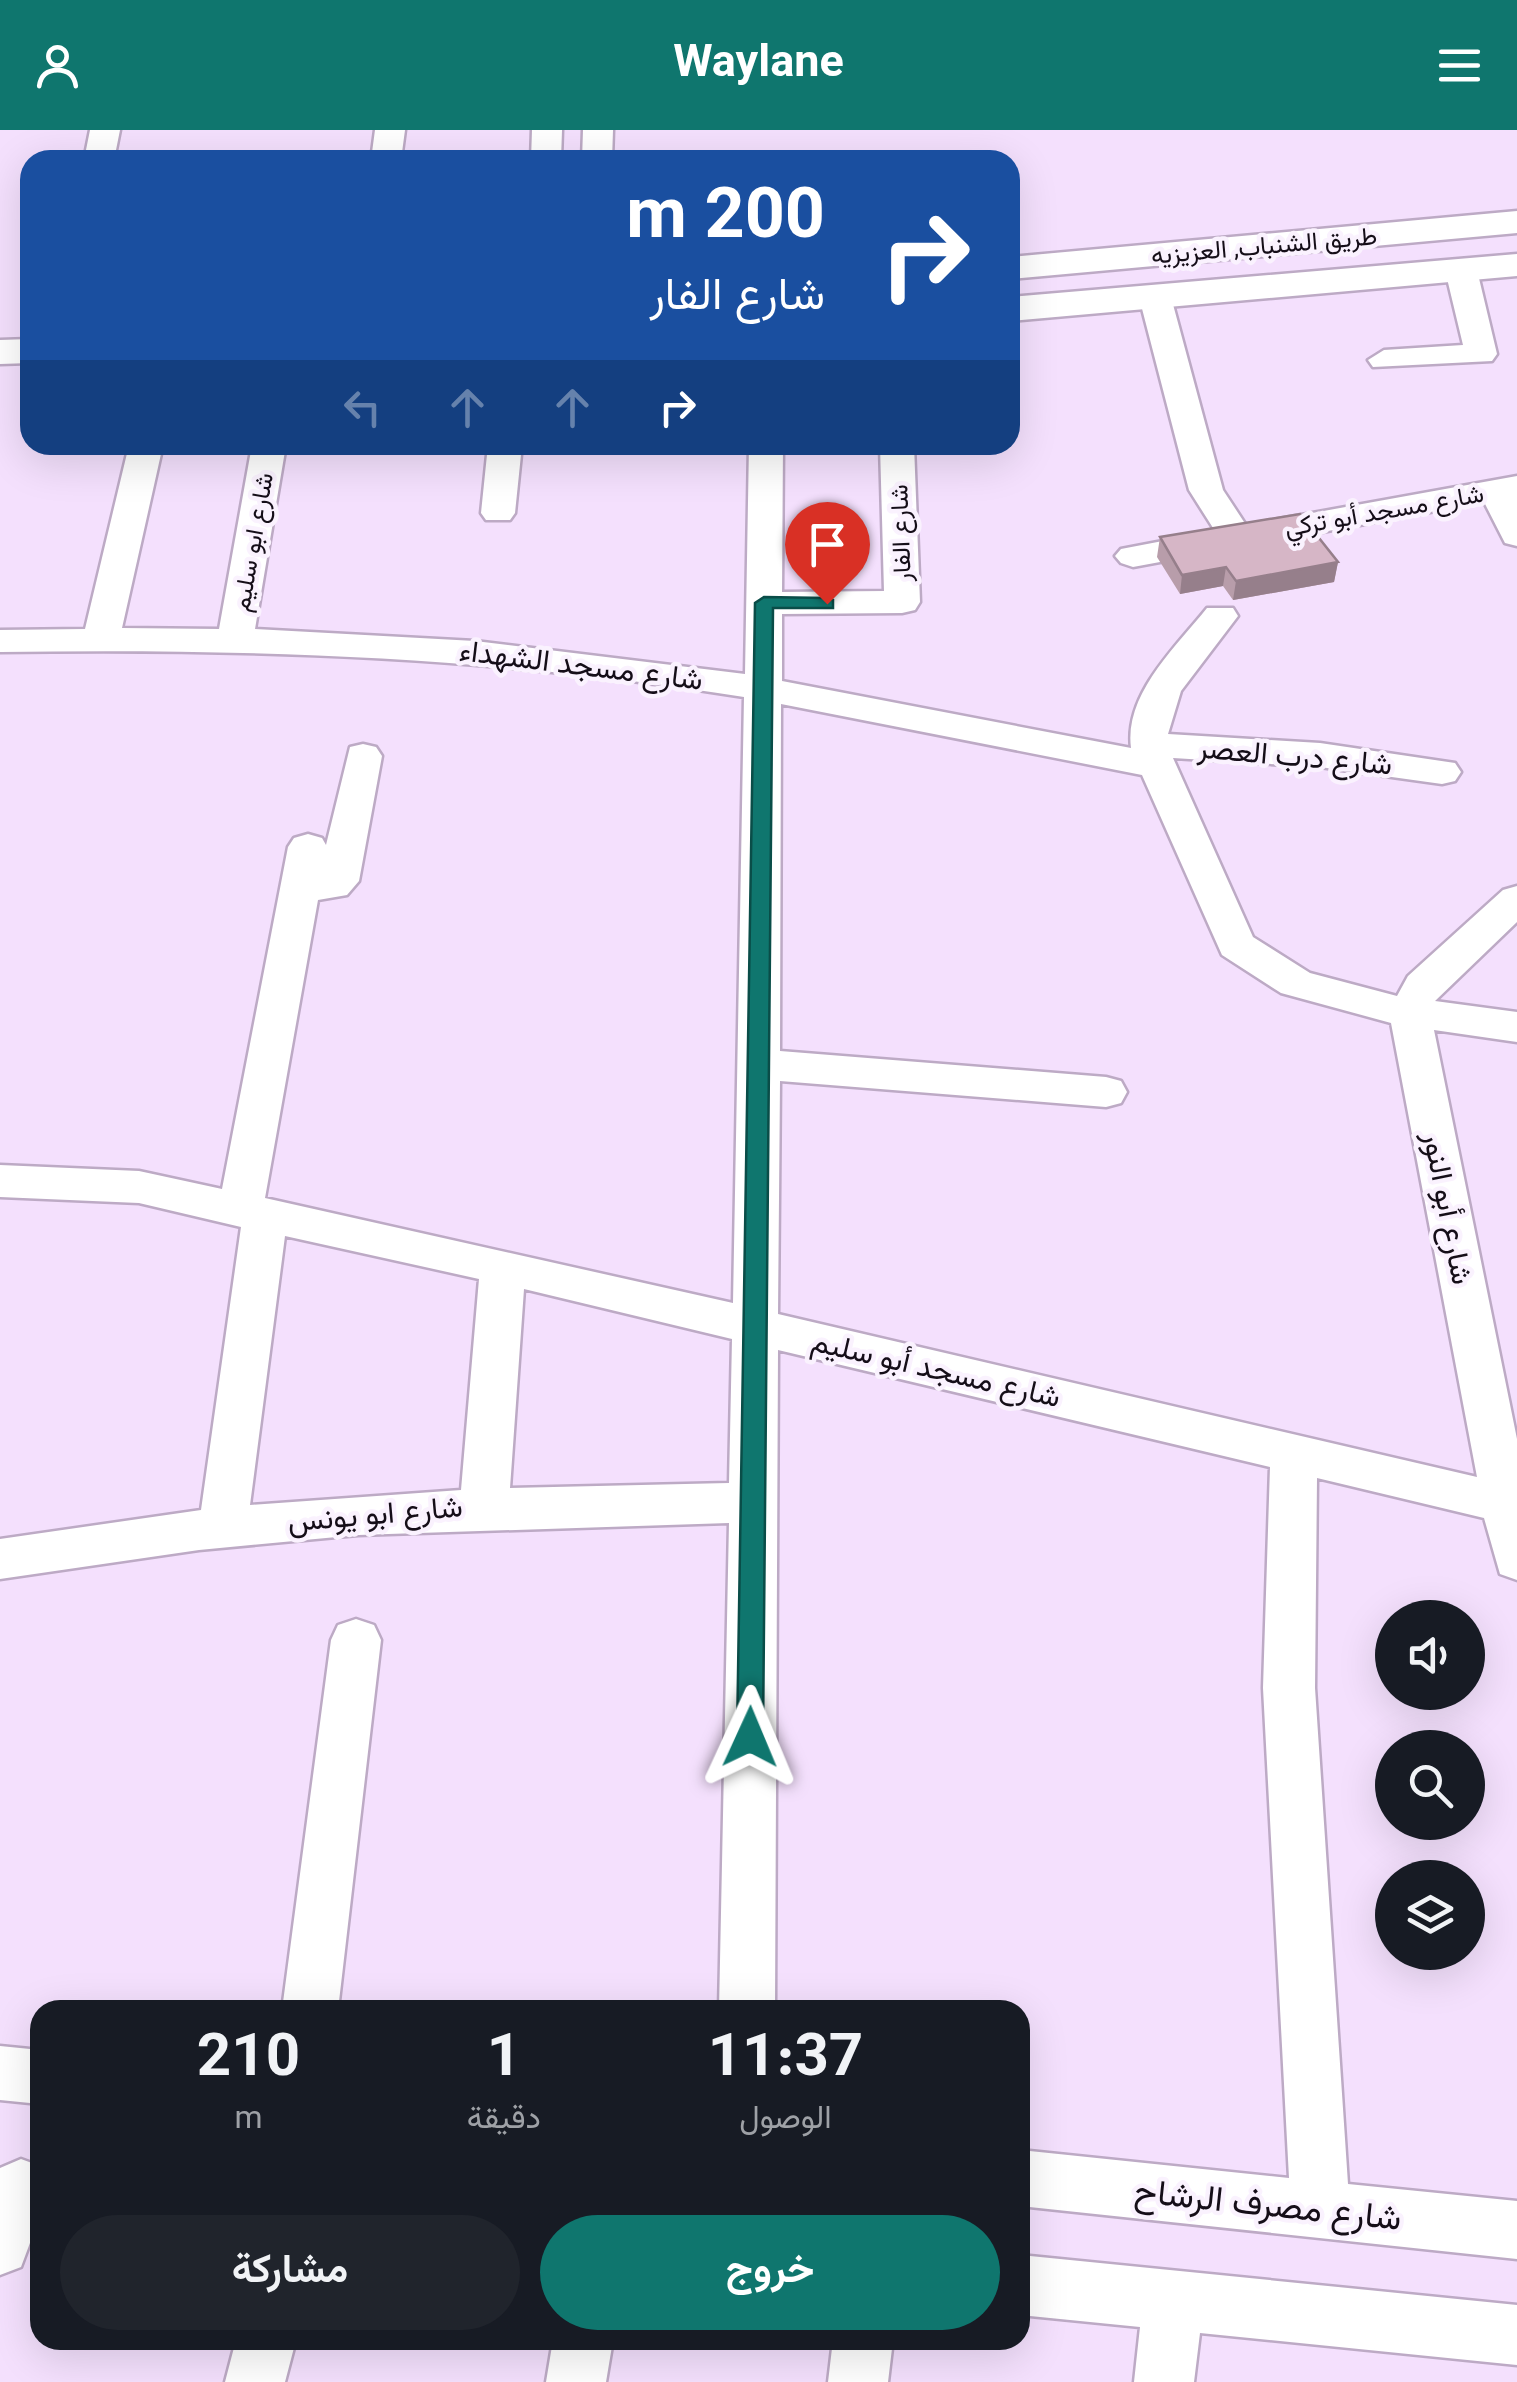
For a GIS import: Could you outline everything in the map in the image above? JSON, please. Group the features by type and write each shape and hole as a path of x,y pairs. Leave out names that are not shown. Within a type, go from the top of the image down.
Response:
{"street":[{"name":"طريق الشنباب, العزيزيه","path":"1020,267 1517,222"},
{"name":"طريق الشنباب, العزيزيه","path":"1020,308 1517,265"},
{"path":"1384,360 1481,354 1461,270"},
{"path":"1155,297 1206,490 1237,537"},
{"path":"101,639 144,455"},
{"name":"شارع ابو سليم","path":"235,639 267,455"},
{"path":"498,513 504,455"},
{"path":"747,2000 766,455"},
{"name":"شارع الفار","path":"764,603 902,602 897,455"},
{"path":"1506,488 1517,536"},
{"name":"شارع مسجد أبو تركي","path":"1133,556 1506,488"},
{"path":"1220,616 1153,707 1151,755 1236,945 1260,968 1294,985 1409,1010 1517,1026"},
{"name":"شارع مسجد الشهداء","path":"0,641 235,639 499,654 762,688 1151,755"},
{"name":"شارع درب العصر","path":"1151,755 1320,755 1442,772"},
{"path":"223,1527 252,1213 304,867 324,887 339,881 364,756"},
{"path":"1409,1010 1423,986 1517,899"},
{"name":"شارع أبو النور","path":"1409,1010 1512,1505 1517,1560"},
{"path":"758,1064 1106,1092"},
{"name":"شارع مسجد أبو سليم","path":"0,1181 139,1187 502,1267 1512,1505"},
{"path":"484,1505 502,1267"},
{"path":"1294,1451 1289,1688 1320,2209"},
{"name":"شارع ابو يونس","path":"0,1559 120,1546 223,1527 484,1505 753,1503"},
{"path":"311,2000 356,1640"},
{"path":"0,2073 30,2076"},
{"name":"شارع مصرف الرشاح","path":"1030,2179 1517,2230"},
{"path":"0,2246 20,2187"},
{"path":"1030,2286 1517,2335"},
{"path":"1164,2382 1172,2300"},
{"path":"256,2382 264,2350"},
{"path":"576,2382 581,2350"},
{"path":"858,2382 861,2350"}],"building":[{"path":"1300,514 1338,562 1236,581 1226,567 1182,575 1160,537"}],"route":[{"path":"750,1737 764,603 827,604"}]}
